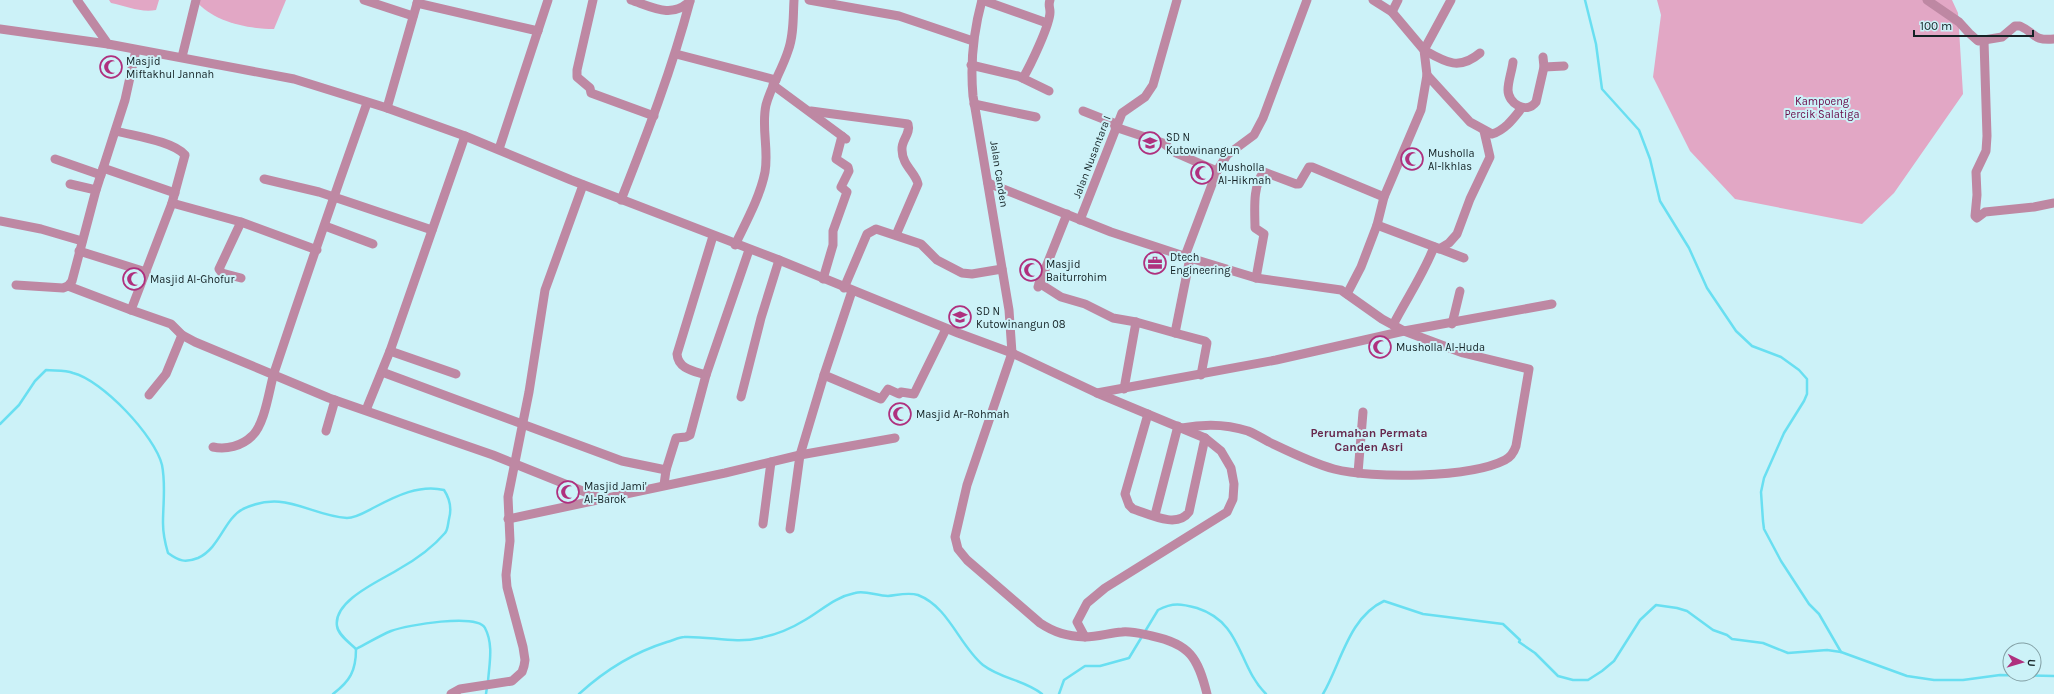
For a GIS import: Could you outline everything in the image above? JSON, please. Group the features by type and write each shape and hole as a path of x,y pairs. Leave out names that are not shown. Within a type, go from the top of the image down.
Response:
{"street":[{"path":"77,0 108,44"},
{"path":"182,58 196,0"},
{"path":"364,0 413,16"},
{"path":"499,149 548,0"},
{"path":"594,0 577,70 578,77 590,88 591,93 654,116"},
{"path":"631,0 673,11 682,9 690,1"},
{"path":"735,245 753,209 765,171 763,128 765,113 774,82 791,40 794,0"},
{"path":"809,0 899,16 973,40"},
{"path":"982,0 1047,23"},
{"name":"Jalan Canden","path":"982,0 973,40 970,65 974,104 1009,310 1012,353"},
{"path":"1023,78 1033,62 1047,23 1050,13 1048,7 1050,0"},
{"name":"Jalan Nusantara I","path":"1080,220 1116,125 1122,113 1149,92 1177,0"},
{"path":"1175,333 1187,257 1217,171 1227,155 1248,140 1258,130 1307,0"},
{"path":"1374,0 1392,12 1424,50 1442,60 1457,63 1469,61 1480,53"},
{"path":"1392,12 1398,0"},
{"path":"1347,294 1361,267 1377,225 1384,197 1421,110 1427,75 1424,50 1451,0"},
{"path":"1927,0 1959,22 1975,39 1984,41 2002,37 2015,26 2020,26 2032,36 2039,39 2054,39"},
{"path":"387,108 417,1 538,31"},
{"path":"622,200 676,54 690,1"},
{"path":"0,30 108,44 294,79 387,108 499,149 583,185 735,245 779,260 848,290 946,329 1012,353 1098,393 1205,438 1221,451 1231,468 1234,484 1233,499 1227,512 1220,518 1118,579 1087,603 1077,622 1085,637"},
{"path":"1984,41 1987,136 1986,151 1976,172 1977,195 1975,216 1977,218 1985,212 2034,207 2054,203"},
{"path":"16,285 62,288 68,286 72,281 96,190 116,132 131,77 136,50"},
{"path":"676,54 774,82 844,138 836,160 848,167 849,171 841,187 847,192 833,231 834,245 823,279"},
{"path":"1513,62 1508,91 1510,97 1521,108 1529,108 1536,102 1544,67 1543,57"},
{"path":"970,65 1023,78 1049,91"},
{"path":"1544,67 1564,66"},
{"path":"1427,75 1470,122 1492,134 1498,132 1512,121 1521,108"},
{"path":"213,447 221,449 231,447 241,444 253,436 265,409 274,375 367,103"},
{"path":"974,104 1036,117"},
{"path":"811,111 908,124 910,129 901,150 904,161 918,184 896,235"},
{"path":"1083,111 1163,143 1176,153 1217,171"},
{"path":"1393,325 1411,290 1421,277 1437,248 1449,243 1457,234 1470,199 1490,157 1484,131"},
{"path":"116,132 180,149 185,155 172,203 131,310"},
{"path":"366,410 390,351 465,136"},
{"path":"55,159 175,193"},
{"path":"1256,278 1264,234 1255,228 1255,204 1259,178 1264,172 1299,184 1308,167 1312,167 1384,197"},
{"path":"264,179 334,196 432,230"},
{"path":"988,183 1111,232 1256,278 1341,290 1404,331 1463,353 1529,369 1516,446 1506,460 1493,465 1449,473 1358,473 1334,469 1308,460 1248,431 1212,425 1180,427"},
{"path":"70,184 96,190"},
{"path":"451,694 460,689 512,681 522,672 526,660 506,587 510,541 508,497 545,290 583,185"},
{"path":"172,203 241,222 317,250"},
{"path":"1067,214 1038,286 1061,297 1085,304 1113,318 1136,322 1205,341 1207,344 1201,375"},
{"path":"0,220 41,229 146,272"},
{"path":"241,222 219,269 222,272 241,278"},
{"path":"1377,225 1464,258"},
{"path":"325,226 373,244"},
{"path":"790,529 800,455 848,290 869,233 878,229 921,244 937,260 962,272 972,274 1002,268"},
{"path":"706,375 681,365 678,360 678,354 713,236"},
{"path":"664,485 666,470 676,438 686,437 690,434 706,375 749,250"},
{"path":"741,397 761,318 779,260"},
{"path":"68,286 171,324 182,335 335,400 515,464 600,498"},
{"path":"1452,324 1460,291"},
{"path":"1098,393 1201,375 1360,343 1404,331 1452,324 1552,304"},
{"path":"1124,389 1136,322"},
{"path":"824,375 881,399 888,389 899,394 901,392 915,394 946,329"},
{"path":"150,395 168,370 182,335"},
{"path":"390,351 456,374"},
{"path":"1012,353 967,485 955,532 955,543 958,549 967,560 1040,623 1052,631 1066,636 1085,637 1124,632 1166,639 1180,644 1190,654 1202,677 1207,694"},
{"path":"382,372 622,461 666,470"},
{"path":"326,431 335,400"},
{"path":"1358,473 1363,412"},
{"path":"1148,414 1126,494 1129,505 1133,509 1175,520 1181,520 1189,512 1205,438"},
{"path":"1155,515 1180,427"},
{"path":"508,519 800,455 895,438"},
{"path":"763,524 771,462"}],"green space":[{"path":"109,0 159,0 156,10 145,11 111,3"},
{"path":"195,0 286,0 274,29 264,29 242,26 221,19 202,8"},
{"name":"Kampoeng Percik Salatiga","path":"1657,0 1952,0 1958,13 1963,94 1894,193 1862,224 1735,199 1690,151 1653,77 1661,15"}],"waterway":[{"path":"1585,0 1596,44 1602,89 1639,130 1650,159 1660,201 1689,248 1707,288 1736,331 1752,346 1781,357 1799,370 1807,379 1807,394 1804,401 1784,433 1764,478 1761,492 1763,521 1764,529 1781,561 1809,604 1819,614 1841,652"},
{"path":"0,424 19,405 35,381 46,370 70,372 85,378 98,386 126,411 149,439 157,453 163,472 163,527 166,546 168,553 176,558 186,561 198,558 212,548 231,519 243,509 258,504 284,502 320,513 350,518 358,516 408,492 426,489 444,490 448,497 450,507 448,526 445,533 417,557 350,599 338,617 338,629 342,636 356,649"},
{"path":"579,694 620,663 655,646 684,637 732,640 751,640 766,637 795,626 829,604 848,595 859,592 884,596 914,594 929,601 946,617 967,647 983,665 990,670 1035,689 1042,694"},
{"path":"1323,694 1354,629 1372,608 1384,601 1423,614 1503,624 1520,640 1519,642 1535,653 1558,676 1573,680 1588,680 1614,661 1640,620 1656,605 1687,611 1713,630 1727,635 1732,639 1763,643 1788,653 1827,650 1841,652 1907,676 1934,680 1963,680 2000,675 2054,676"},
{"path":"1059,694 1064,680 1085,666 1100,666 1129,658 1158,610 1163,607 1178,604 1197,608 1212,615 1223,624 1238,646 1249,670 1266,694"},
{"path":"333,694 344,685 351,675 355,663 356,649 391,631 426,623 469,621 479,624 485,628 488,635 490,648 488,682"},
{"path":"486,694 487,687"}],"place":[{"name":"Masjid Miftakhul Jannah","path":"111,67"},
{"name":"SD N Kutowinangun","path":"1150,143"},
{"name":"Musholla Al-Ikhlas","path":"1412,159"},
{"name":"Musholla Al-Hikmah","path":"1202,173"},
{"name":"Dtech Engineering","path":"1155,263"},
{"name":"Masjid Baiturrohim","path":"1031,270"},
{"name":"Masjid Al-Ghofur","path":"134,279"},
{"name":"SD N Kutowinangun 08","path":"960,317"},
{"name":"Musholla Al-Huda","path":"1380,347"},
{"name":"Masjid Ar-Rohmah","path":"900,414"},
{"name":"Masjid Jami' Al-Barok","path":"568,492"}],"district":[{"name":"Perumahan Permata Canden Asri","path":"1369,440"}]}
